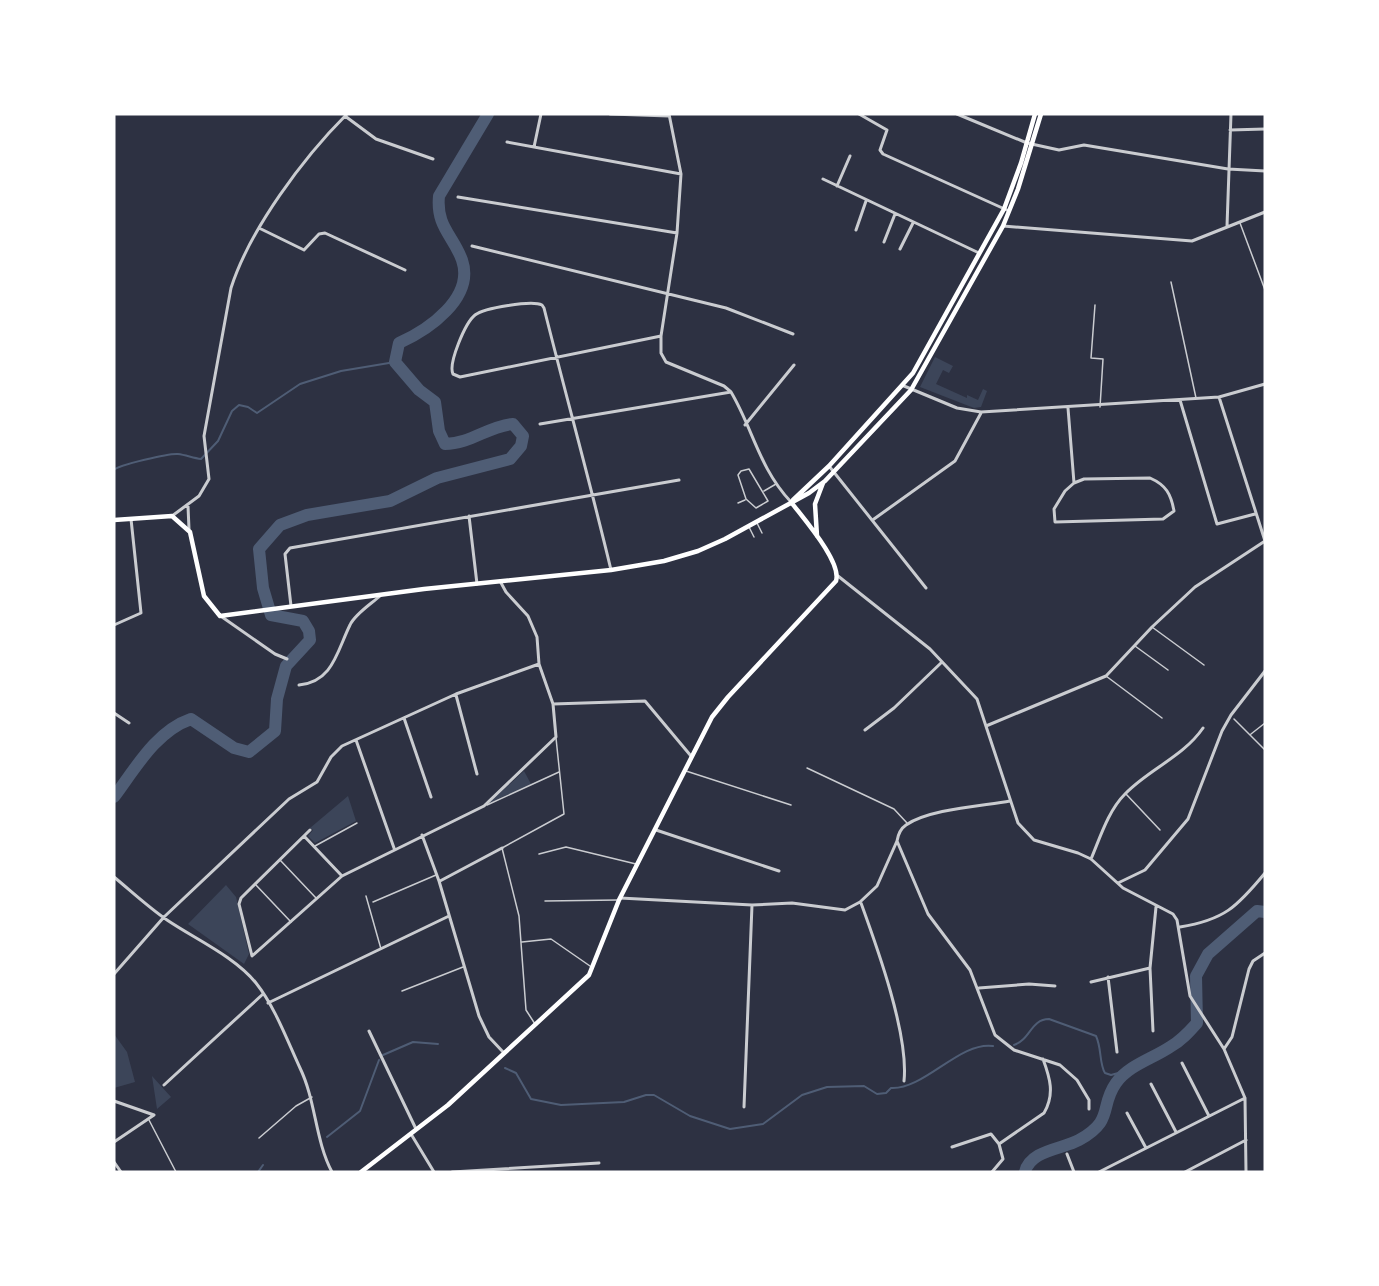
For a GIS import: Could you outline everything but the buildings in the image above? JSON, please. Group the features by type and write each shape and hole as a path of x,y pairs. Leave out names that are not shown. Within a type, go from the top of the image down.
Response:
{"main road":[{"path":"114,520 172,516 190,532 204,596 220,615 610,570 664,561 698,551 801,498 825,481 910,390 1003,226 1035,114"},
{"path":"791,502 829,466 904,386 1007,210 1034,144 1041,114"},
{"path":"818,539 814,521 815,504 825,481"},
{"path":"362,1172 414,1133 589,975 619,899 683,770 728,697 834,586 838,576 833,562 791,502"}],"street":[{"path":"534,147 541,114"},
{"path":"610,114 669,115 681,174 677,232 661,336 661,353 666,362 724,386 731,392 745,425 776,484 791,502"},
{"path":"859,114 887,130 881,153 1007,210"},
{"path":"957,114 1027,143 1066,151 1084,145 1228,169 1265,171"},
{"path":"1227,226 1231,114"},
{"path":"172,516 189,504 207,486 210,472 203,445 231,288 237,270 259,228 321,141 346,115 376,140 433,159"},
{"path":"1230,130 1265,129"},
{"path":"507,142 681,174"},
{"path":"837,186 850,156"},
{"path":"823,179 980,254"},
{"path":"458,196 677,232"},
{"path":"856,230 866,201"},
{"path":"1003,226 1192,241 1265,212"},
{"path":"884,242 895,214"},
{"path":"900,249 913,223"},
{"path":"259,228 304,250 318,234 325,233 405,270"},
{"path":"472,246 668,296 726,308 794,334"},
{"path":"610,570 574,418 556,356 544,308 539,303 476,314 469,320 450,365 453,374 459,377 556,356 661,336"},
{"path":"745,425 794,365"},
{"path":"904,386 957,408 981,412 1100,407 1220,397 1265,384"},
{"path":"540,424 731,392"},
{"path":"987,726 1106,676 1152,627 1195,587 1265,541 1220,397"},
{"path":"1180,400 1217,524 1255,514"},
{"path":"1068,408 1074,483 1054,509 1055,522 1163,519 1174,511 1167,489 1161,482 1150,478 1084,479 1074,483"},
{"path":"874,519 955,461 981,412"},
{"path":"829,466 874,519 926,588"},
{"path":"291,606 286,550 680,480"},
{"path":"189,504 187,521 190,532"},
{"path":"469,516 477,584"},
{"path":"114,625 141,613 131,519"},
{"path":"838,576 890,615 942,662 977,699 1018,823 1034,840 1065,847 1091,859 1117,884 1156,907 1173,914 1180,927 1186,985 1190,996 1224,1049 1245,1098 1246,1172"},
{"path":"310,830 239,901 252,956 292,923 342,876 394,848 484,806 556,737 553,704 539,664 537,637 528,616 500,582"},
{"path":"299,685 310,684 325,674 341,650 350,623 381,595"},
{"path":"220,615 274,654 287,659"},
{"path":"865,730 894,708 942,662"},
{"path":"114,974 164,917 289,799 317,782 331,757 356,740 456,694 539,664"},
{"path":"1117,884 1145,870 1188,819 1222,731 1231,715 1265,671"},
{"path":"456,694 477,774"},
{"path":"553,704 645,701 691,756"},
{"path":"114,713 129,723"},
{"path":"404,718 431,797"},
{"path":"1091,859 1114,809 1125,793 1193,742 1203,728"},
{"path":"356,740 394,848"},
{"path":"619,899 752,905 792,903 842,910 861,902 880,882 900,831 908,824 933,815 1011,801"},
{"path":"654,829 779,871"},
{"path":"422,835 439,881 479,1016 489,1037 504,1053"},
{"path":"304,836 342,876"},
{"path":"897,841 928,914 959,952 979,988 992,1030 1001,1041 1014,1050 1060,1065 1077,1080 1089,1100 1089,1109"},
{"path":"439,881 502,848"},
{"path":"1180,927 1204,923 1222,916 1265,873"},
{"path":"114,876 164,917 243,971 263,994 312,1097 321,1138 332,1172"},
{"path":"861,902 881,958 904,1056 904,1081"},
{"path":"744,1107 752,905"},
{"path":"1153,1030 1150,968 1156,907"},
{"path":"268,1003 449,916"},
{"path":"1224,1049 1232,1037 1249,969 1253,961 1265,953"},
{"path":"1091,981 1150,968"},
{"path":"1108,977 1117,1052"},
{"path":"979,988 1029,984 1055,986"},
{"path":"164,1085 263,994"},
{"path":"369,1031 414,1133 434,1172"},
{"path":"999,1144 1044,1113 1049,1105 1050,1084 1043,1059"},
{"path":"1182,1063 1209,1116"},
{"path":"1151,1084 1176,1132"},
{"path":"1099,1172 1245,1098"},
{"path":"114,1101 154,1116 114,1142"},
{"path":"1127,1113 1146,1148"},
{"path":"952,1147 988,1134 999,1144 1003,1159 992,1172"},
{"path":"1185,1172 1246,1140"},
{"path":"1067,1154 1074,1172"},
{"path":"114,1162 120,1172"},
{"path":"452,1172 599,1162"},
{"path":"1112,1166 1115,1172"}],"lane":[{"path":"1240,221 1265,290"},
{"path":"1171,282 1196,399"},
{"path":"1095,305 1091,358 1103,358 1100,407"},
{"path":"748,469 764,491 768,502 756,508 746,499 738,475 741,471 748,469"},
{"path":"764,491 776,484"},
{"path":"738,503 746,499"},
{"path":"757,522 762,533"},
{"path":"749,526 754,537"},
{"path":"1152,627 1204,665"},
{"path":"1134,646 1168,670"},
{"path":"1106,676 1162,718"},
{"path":"1234,718 1265,750"},
{"path":"1250,735 1265,723"},
{"path":"536,1025 526,1010 519,916 502,848 564,814 556,737"},
{"path":"807,768 894,809 908,824"},
{"path":"683,770 791,805"},
{"path":"484,806 560,772"},
{"path":"1125,793 1160,830"},
{"path":"315,846 357,824"},
{"path":"539,854 566,847 637,864"},
{"path":"280,860 318,899"},
{"path":"373,902 437,875"},
{"path":"254,884 292,923"},
{"path":"366,896 381,950"},
{"path":"545,901 619,899"},
{"path":"521,942 552,939 593,968"},
{"path":"402,991 464,967"},
{"path":"259,1138 296,1106 312,1097"},
{"path":"149,1119 176,1172"}],"shaded area":[{"path":"935,357 953,366 949,373 943,370 936,384 967,398 967,395 978,400 983,389 987,391 981,407 974,408 920,387"},
{"path":"524,771 531,784 489,803"},
{"path":"348,796 356,821 315,843 308,836 313,830 310,828"},
{"path":"226,885 236,897 249,954 244,964 188,924"},
{"path":"114,1034 127,1052 135,1082 114,1088"},
{"path":"152,1076 171,1097 157,1109"}],"waterway":[{"path":"114,797 147,752 167,732 191,719 234,748 249,752 275,731 277,699 286,666 310,640 309,631 303,621 271,615 263,588 259,549 280,525 307,515 390,501 437,478 510,459 521,446 523,436 513,424 504,425 463,441 445,444 439,431 435,402 419,390 395,362 399,343 435,321 455,300 462,287 464,274 462,260 440,216 439,196 488,114"},
{"path":"114,470 134,462 173,454 201,459 218,441 232,411 239,405 248,407 257,413 300,384 341,371 395,362"},
{"path":"1025,1172 1033,1159 1079,1140 1090,1133 1102,1120 1111,1092 1121,1077 1127,1071 1174,1045 1191,1030 1197,1023 1196,976 1208,954 1257,911 1265,912"},
{"path":"1014,1045 1024,1039 1038,1022 1049,1019 1096,1036 1105,1073 1111,1075 1129,1070"},
{"path":"383,1055 413,1042 438,1044"},
{"path":"505,1068 516,1073 531,1099 561,1105 624,1102 646,1095 654,1095 690,1116 730,1129 763,1124 802,1095 827,1087 864,1086 877,1094 886,1093 891,1088 904,1087 916,1082 968,1051 980,1046 993,1046"},
{"path":"327,1137 360,1111 379,1060"},
{"path":"258,1172 263,1165"}]}
